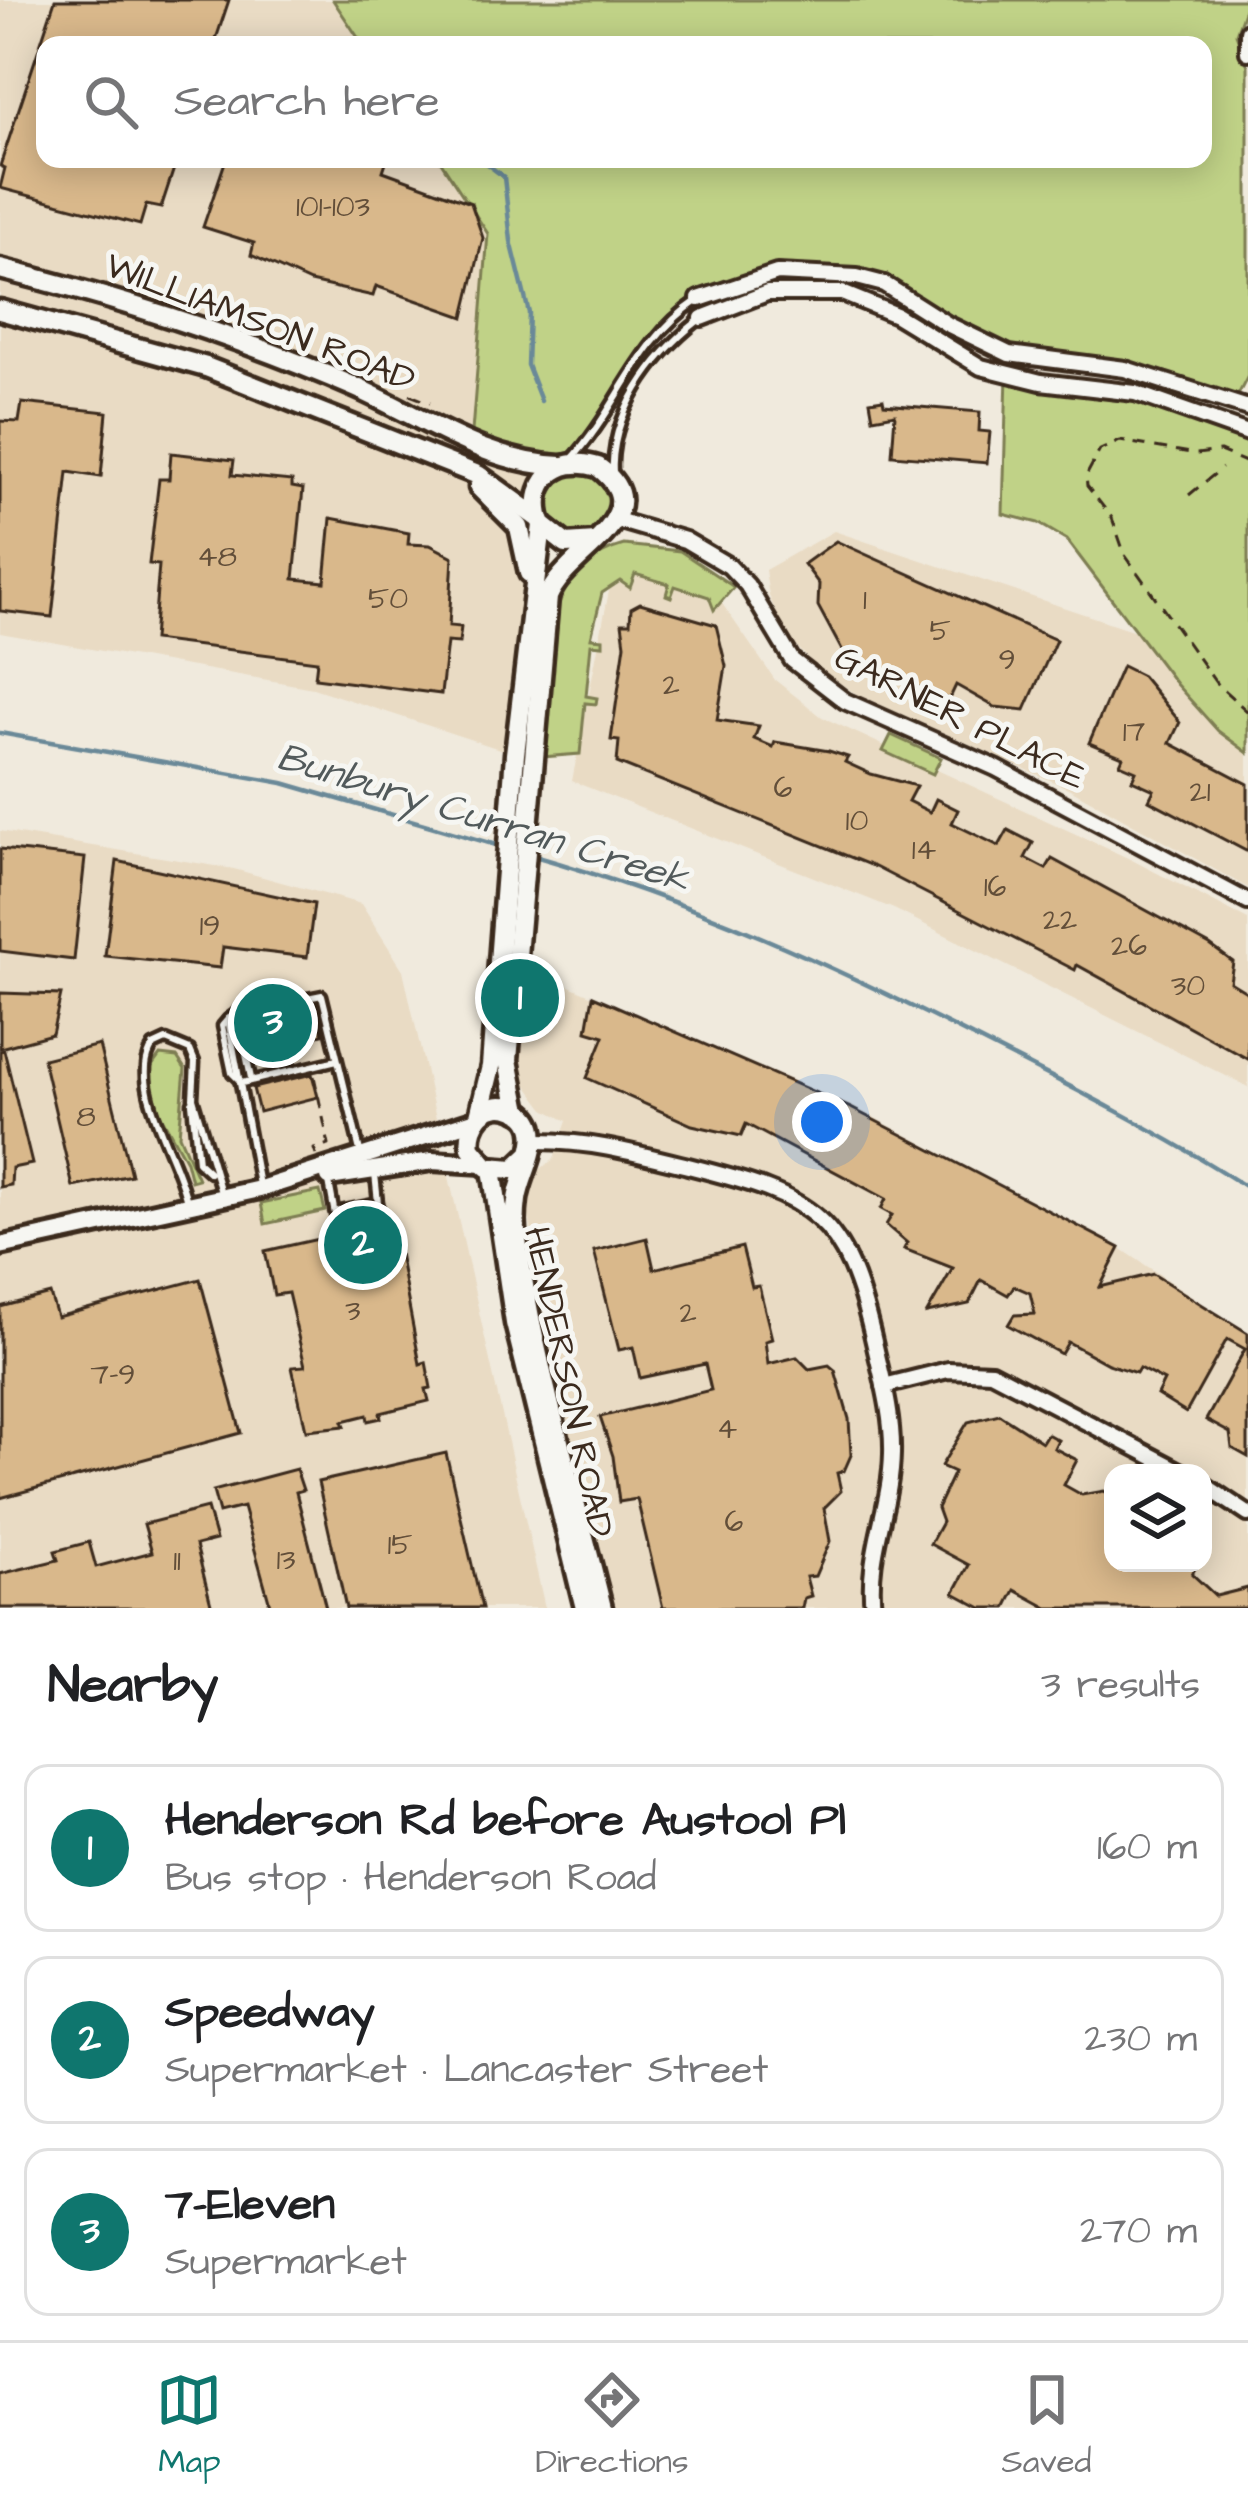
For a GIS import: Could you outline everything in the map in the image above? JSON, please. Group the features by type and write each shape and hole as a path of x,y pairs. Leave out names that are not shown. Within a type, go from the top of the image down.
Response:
{"main road":[{"name":"WILLIAMSON ROAD","path":"0,269 93,292 221,336 357,388 494,454 564,465"},
{"name":"WILLIAMSON ROAD","path":"0,310 206,367 494,483 540,521"},
{"path":"402,448 483,489 510,513 525,542 529,608"},
{"path":"477,1118 500,1106 518,1111 531,1124 533,1147 514,1168 487,1167 470,1144 477,1118 491,1066 508,936 540,488 564,465 598,467 614,483 619,497 617,520 559,574 548,597 524,757"},
{"path":"540,521 566,544 596,542"},
{"path":"508,936 508,1071 518,1111"},
{"name":"HENDERSON ROAD","path":"533,1147 516,1202 518,1245 540,1366 602,1608"},
{"name":"HENDERSON ROAD","path":"487,1167 515,1324 585,1608"}],"street":[{"path":"1248,31 1248,52"},
{"path":"699,299 777,273 857,277 884,284 947,324 1009,354 1143,373 1248,408"},
{"path":"702,318 766,292 842,293 896,315 981,367 1041,382 1135,393 1248,433"},
{"name":"GARNER PLACE","path":"617,520 685,540 729,566 792,660 834,694 996,768 1248,902"},
{"path":"260,1189 367,1166 477,1118"},
{"path":"533,1147 568,1141 764,1186 808,1209 832,1231 854,1268 884,1386 892,1452 870,1563 873,1608"},
{"path":"0,1246 367,1166 449,1160 487,1167"},
{"path":"884,1386 949,1370 991,1372 1167,1464"},
{"path":"1212,1490 1248,1514"}],"lane":[{"path":"564,465 598,430 649,341 699,299"},
{"path":"614,483 617,434 634,396 668,346 702,318"},
{"path":"260,1189 228,1019 237,1012 322,995 380,1222 338,1231 328,1177"},
{"path":"237,1012 251,1078"},
{"path":"188,1205 175,1155 148,1100 143,1070 153,1046 166,1040 190,1050 195,1062 193,1098 212,1175 223,1197"},
{"path":"242,1083 338,1060"},
{"path":"334,1212 378,1203"}],"path":[{"path":"1248,463 1220,451 1196,454 1120,441 1100,449 1086,476 1112,518 1125,555 1216,683 1248,712"},
{"path":"1189,495 1222,468"},
{"path":"312,1065 329,1145 314,1149 317,1157"}],"shaded area":[{"path":"0,0 333,0 357,36 36,36 36,168 445,168 488,234 471,444 541,465 543,478 515,754 313,688 0,633"},
{"path":"834,531 1135,631 1218,731 1248,753 1248,888 1070,789 858,695 818,669 786,635 769,596 765,570"},
{"path":"617,550 714,592 775,680 822,717 1130,859 1248,920 1248,1087 894,909 572,781"},
{"path":"0,831 234,869 361,904 403,970 545,1608 0,1608"},
{"path":"515,963 852,1106 1120,1248 1248,1334 1248,1608 603,1608 526,1201 535,1173 554,1159 567,1121 545,1109 508,1060"}],"green space":[{"path":"333,0 1248,0 1236,34 1248,66 1248,376 1237,397 1125,369 1019,356 886,285 806,270 699,299 663,326 568,464 471,444 488,234 445,168 1212,168 1212,36 357,36"},
{"path":"1007,374 1117,391 1248,433 1248,753 1218,731 1176,684 1067,540 1038,523 1003,514"},
{"path":"578,472 600,481 609,503 600,525 578,534 556,525 547,503 556,481"},
{"path":"624,545 680,551 734,587 714,610 709,597 675,586 671,597 666,595 669,584 635,574 630,588 620,581 602,593 591,638 603,639 603,645 591,644 586,696 597,698 596,704 585,703 580,754 541,757 546,663 559,603 573,578 594,558"},
{"path":"891,735 941,758 933,774 883,751"},
{"path":"160,1055 177,1057 185,1069 179,1135 198,1179 191,1181 186,1161 159,1112 149,1070"},
{"path":"320,1191 325,1211 265,1224 261,1203"}],"building":[{"path":"55,0 229,0 217,36 43,36"},
{"path":"36,57 36,168 174,168 161,208 146,205 140,225 0,188 5,168 0,166"},
{"path":"223,168 384,168 471,203 483,238 464,317 376,286 373,296 310,282 251,255 254,243 203,227"},
{"path":"883,399 884,404 980,412 979,431 990,432 987,463 892,455 895,414 873,418 870,401"},
{"path":"22,403 107,412 101,477 68,472 52,617 0,611 0,421 19,422"},
{"path":"171,453 234,460 232,475 292,481 292,487 303,489 294,579 325,582 331,518 409,533 408,544 430,545 453,557 449,626 461,627 459,643 447,642 441,694 315,678 317,661 153,640 159,565 149,564 159,479 169,479"},
{"path":"836,541 1056,640 1025,710 995,707 956,685 949,700 845,656 818,606 819,584 804,564"},
{"path":"640,603 716,625 726,666 717,720 759,726 754,739 773,747 775,742 829,751 848,757 845,762 871,774 916,786 908,801 930,812 936,799 958,810 952,823 999,846 1008,830 1033,843 1025,858 1046,869 1052,859 1233,962 1230,982 1248,993 1248,1059 1077,965 1075,970 875,867 617,763 619,741 611,740 625,644 622,623 630,623 631,608"},
{"path":"1122,666 1142,676 1180,722 1170,743 1248,784 1248,852 1149,800 1154,790 1132,780 1136,771 1120,764 1123,757 1089,743"},
{"path":"0,849 85,858 74,960 0,951"},
{"path":"117,861 314,904 307,957 223,947 220,968 105,956"},
{"path":"0,993 61,995 52,1034 0,1048"},
{"path":"593,996 851,1108 1120,1248 1100,1287 1153,1274 1248,1333 1248,1457 1232,1448 1230,1433 1206,1420 1245,1349 1227,1339 1186,1413 1157,1395 1164,1381 1139,1368 1136,1373 1108,1364 1068,1342 1061,1354 1008,1325 1014,1315 1035,1314 1030,1293 1014,1286 1008,1295 981,1280 969,1304 927,1313 953,1268 904,1249 907,1243 886,1225 892,1215 881,1209 886,1199 746,1124 741,1136 692,1125 587,1078 604,1036 587,1031"},
{"path":"316,1004 323,1034 263,1048 261,1039 254,1041 249,1017"},
{"path":"99,1045 131,1175 73,1187 43,1059"},
{"path":"4,1050 32,1164 12,1168 11,1185 0,1187 0,1051"},
{"path":"312,1074 318,1097 259,1112 253,1088"},
{"path":"371,1232 373,1237 395,1232 420,1364 426,1362 429,1401 380,1413 381,1418 368,1421 367,1415 343,1421 345,1426 306,1430 292,1367 305,1366 288,1293 274,1295 265,1251 327,1237 329,1249"},
{"path":"647,1238 654,1269 742,1247 752,1287 759,1286 772,1339 765,1341 768,1364 797,1357 809,1369 829,1365 835,1370 849,1419 851,1455 844,1471 837,1473 841,1491 824,1508 830,1541 815,1576 806,1577 811,1596 804,1598 802,1608 663,1608 637,1499 619,1502 613,1456 600,1417 711,1390 705,1364 640,1378 633,1347 619,1350 594,1251"},
{"path":"200,1279 241,1433 0,1498 0,1307 50,1294 57,1317"},
{"path":"999,1414 1042,1442 1047,1434 1058,1440 1054,1448 1077,1460 1064,1485 1082,1495 1104,1491 1104,1572 1193,1572 1216,1596 1248,1588 1248,1608 1048,1608 1015,1590 1006,1608 982,1608 954,1593 969,1565 930,1544 942,1522 937,1508 954,1472 941,1466 968,1422"},
{"path":"446,1453 482,1608 346,1608 318,1482"},
{"path":"296,1469 303,1490 296,1492 326,1608 271,1608 243,1507 219,1513 213,1491"},
{"path":"207,1508 216,1540 196,1545 212,1608 0,1608 0,1574 58,1560 55,1551 89,1542 96,1567 152,1552 144,1524"}],"waterway":[{"path":"492,168 504,177 511,241 529,313 527,365 541,401"},
{"name":"Bunbury Curran Creek","path":"0,733 283,783 503,847"},
{"name":"Bunbury Curran Creek","path":"531,855 706,914 819,962 1085,1094 1248,1188"}],"place":[{"name":"Henderson Rd before Austool Pl","path":"520,998"},
{"name":"7-Eleven","path":"273,1023"},
{"name":"Speedway","path":"363,1245"}]}
